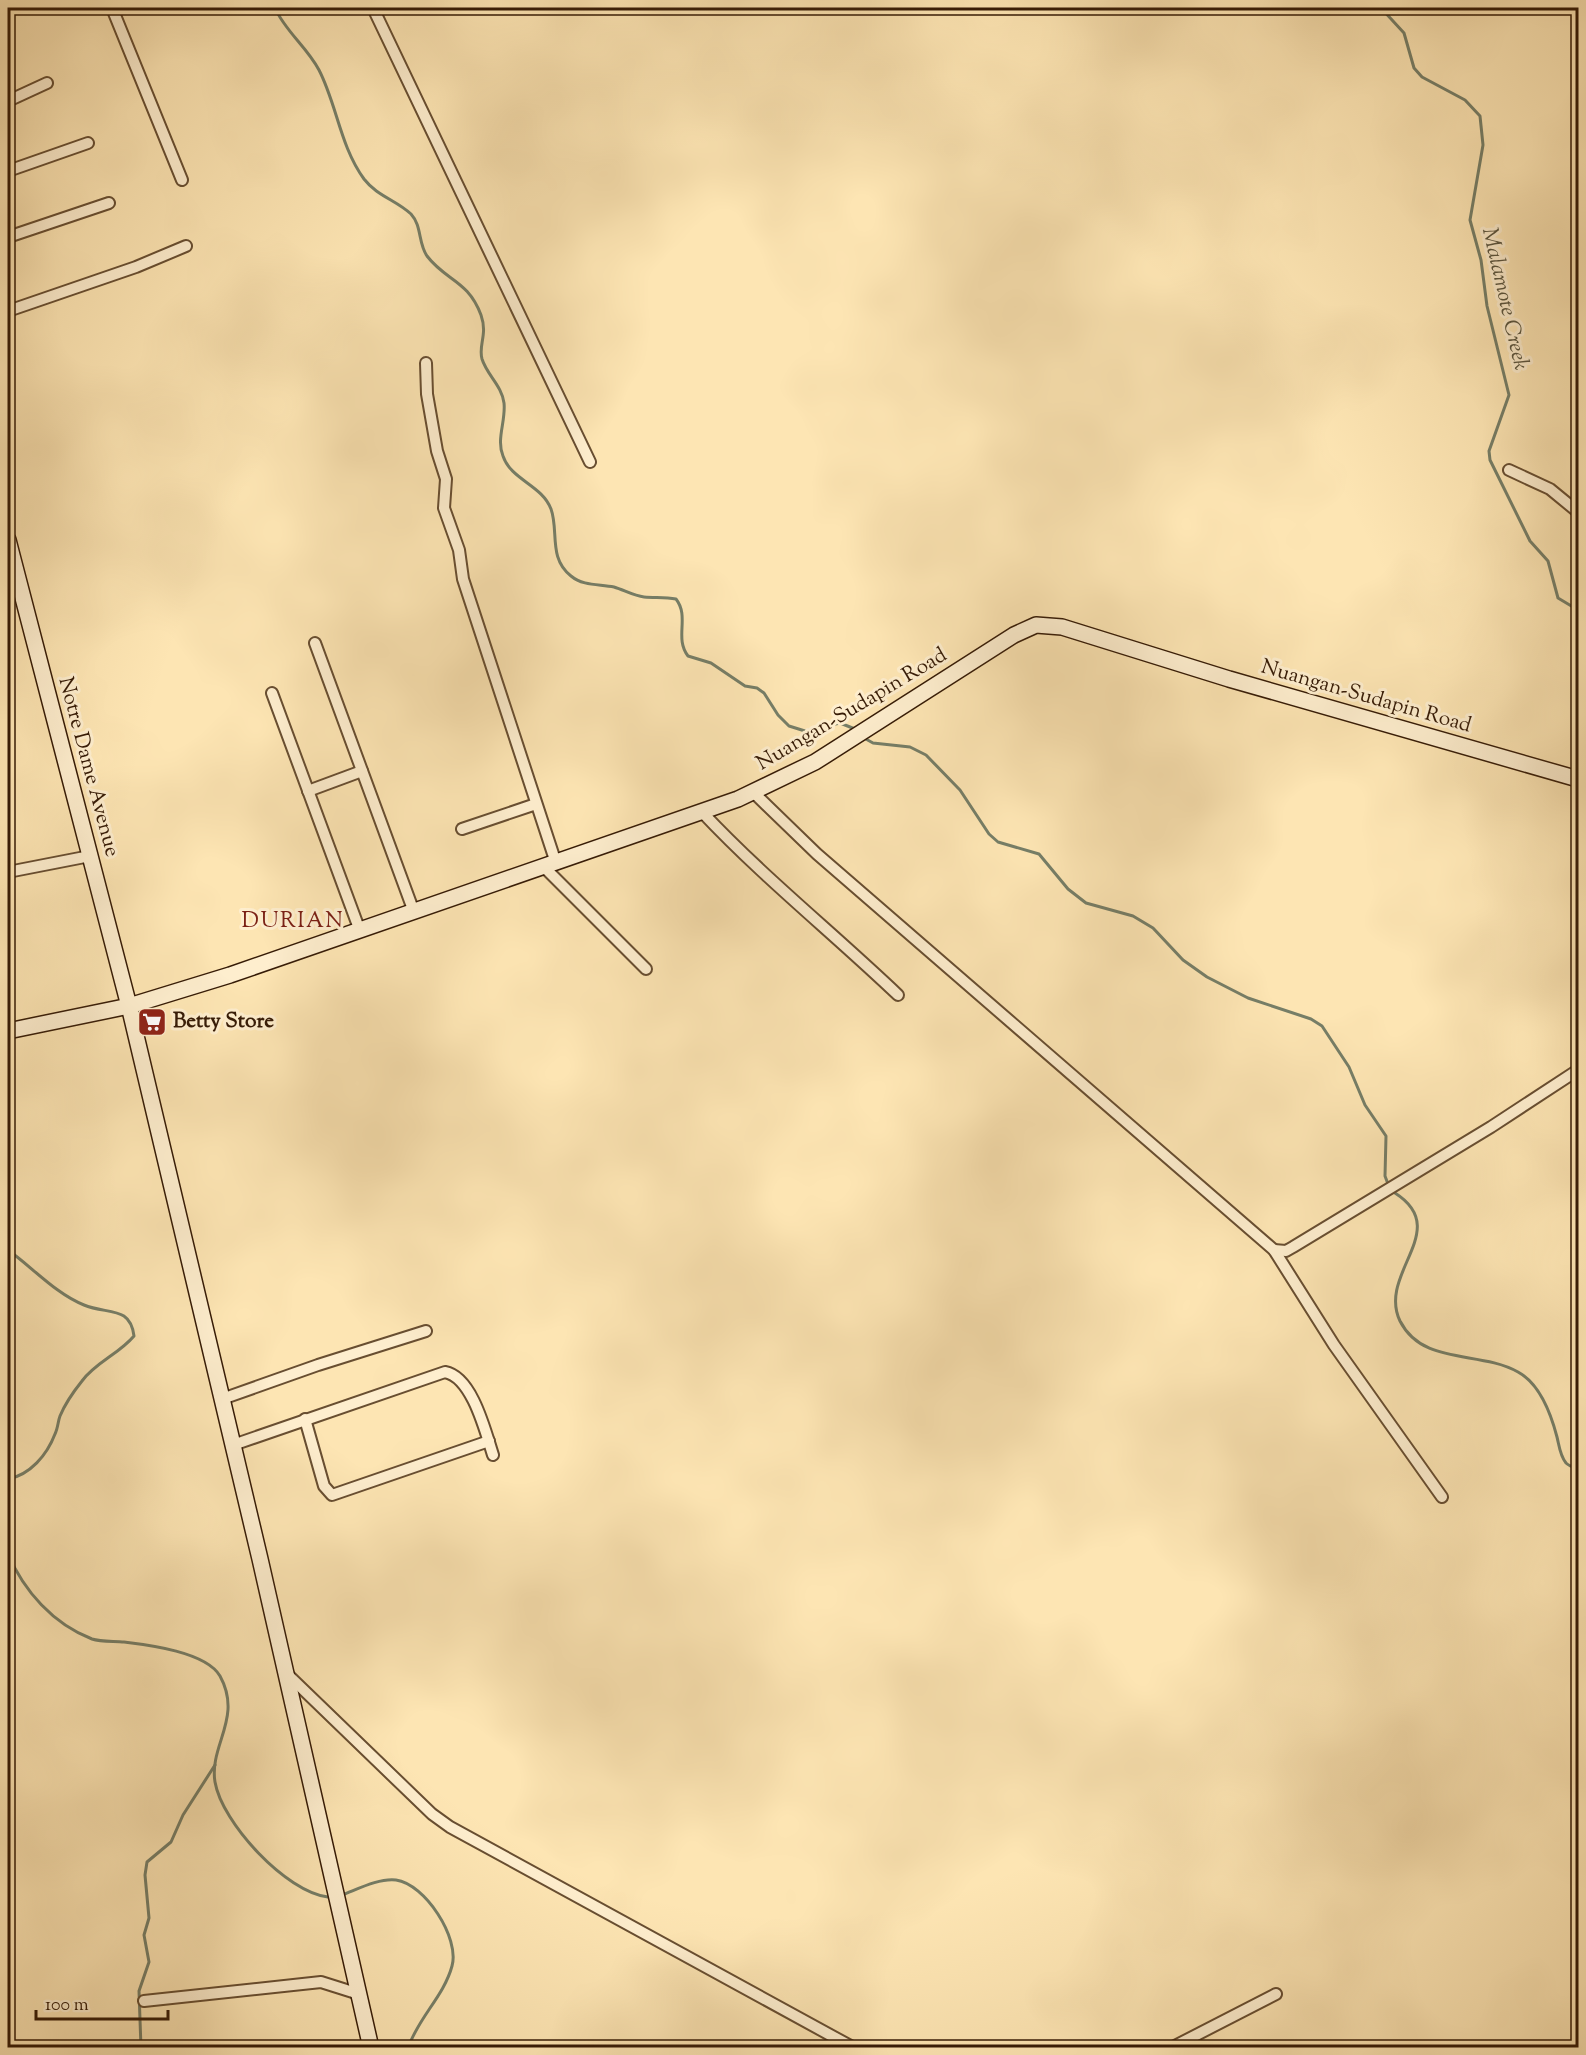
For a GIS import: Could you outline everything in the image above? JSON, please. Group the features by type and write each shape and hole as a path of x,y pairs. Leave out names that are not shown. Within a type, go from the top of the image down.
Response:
{"street":[{"path":"112,8 182,180"},
{"path":"373,8 590,462"},
{"path":"8,100 47,83"},
{"path":"8,171 88,143"},
{"path":"8,237 109,203"},
{"path":"8,311 136,267 186,246"},
{"path":"426,363 427,394 437,451 446,479 444,508 459,550 463,579 536,804 550,865 646,969"},
{"path":"1509,470 1550,489 1578,512"},
{"name":"Notre Dame Avenue","path":"8,540 129,1006 233,1445 371,2048"},
{"name":"Nuangan-Sudapin Road","path":"8,1030 129,1006 360,931 754,793 815,762 1014,635 1036,625 1048,624 1229,680 1578,779"},
{"path":"315,643 414,912"},
{"path":"272,693 360,931"},
{"path":"308,791 362,771"},
{"path":"754,793 810,847 1274,1250 1334,1345 1442,1497"},
{"path":"462,829 536,804"},
{"path":"702,812 776,886 841,941 898,995"},
{"path":"8,872 90,856"},
{"path":"1274,1250 1286,1251 1382,1195 1578,1070"},
{"path":"222,1399 318,1365 426,1332"},
{"path":"233,1445 445,1372 460,1377 468,1388 493,1455"},
{"path":"305,1419 324,1486 332,1495 489,1441"},
{"path":"284,1671 432,1814 450,1827 854,2048"},
{"path":"144,2001 321,1982 359,1994"},
{"path":"1171,2048 1276,1994"}],"waterway":[{"path":"275,8 284,24 319,70 349,153 364,179 375,190 411,214 417,224 427,256 463,288 476,303 483,322 482,359 503,397 501,450 513,471 547,501 553,517 557,553 564,569 571,576 586,583 614,587 640,596 676,599 682,613 682,642 688,656 711,663 745,686 757,688 764,693 778,715 789,726 805,731 840,723 855,729"},
{"name":"Malamote Creek","path":"1381,8 1404,33 1414,68 1422,77 1465,100 1480,116 1483,145 1470,220 1481,260 1487,306 1509,395 1489,451 1490,460 1530,541 1548,561 1558,598 1578,610"},
{"path":"864,738 873,743 910,747 926,755 960,790 989,834 998,842 1039,854 1068,889 1086,903 1133,916 1153,928 1183,960 1207,977 1248,998 1311,1019 1322,1026 1349,1067 1365,1105 1386,1136 1385,1176 1388,1184"},
{"path":"1395,1193 1411,1207 1417,1222 1416,1237 1398,1286 1396,1303 1400,1321 1410,1335 1423,1345 1437,1351 1503,1365 1526,1377 1544,1400 1564,1460 1578,1469"},
{"path":"8,1250 74,1300 128,1319 134,1336 122,1348 94,1368 79,1385 62,1411 52,1442 37,1463 24,1473 8,1479"},
{"path":"8,1554 22,1581 41,1605 78,1633 96,1640 135,1643 176,1651 190,1655 213,1668 220,1676 228,1705 227,1718 214,1769 220,1799 230,1817 258,1853 294,1883 311,1892 328,1897"},
{"path":"141,2048 139,1991 149,1962 144,1935 149,1918 145,1875 147,1862 171,1842 183,1815 215,1765"},
{"path":"342,1895 376,1882 396,1880 407,1884 429,1902 438,1914 451,1941 453,1954 448,1977 412,2037 408,2048"}],"place":[{"name":"Betty Store","path":"152,1022"}],"district":[{"name":"DURIAN","path":"293,922"}]}
